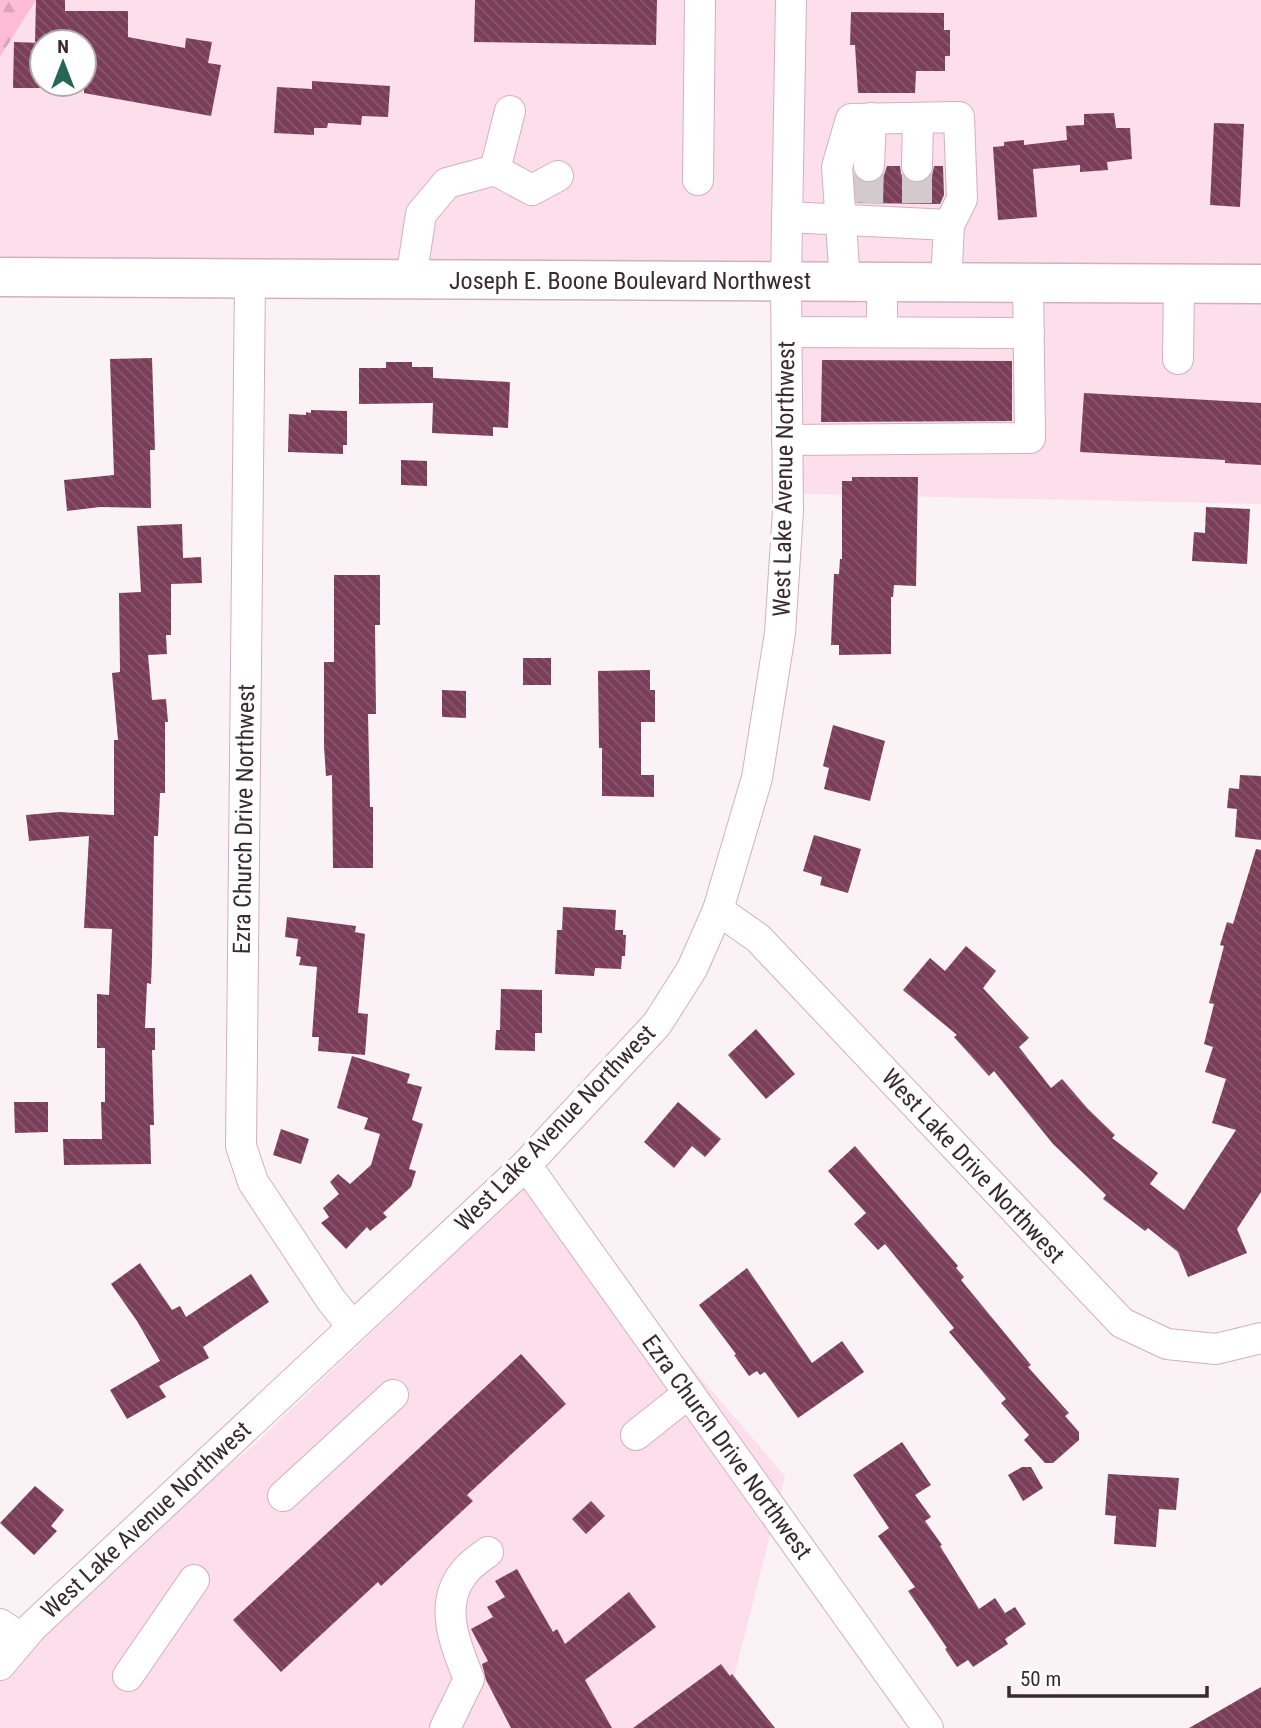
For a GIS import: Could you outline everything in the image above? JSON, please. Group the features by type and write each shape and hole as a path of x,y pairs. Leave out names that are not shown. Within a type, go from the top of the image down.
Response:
{"main road":[{"name":"Joseph E. Boone Boulevard Northwest","path":"0,277 1261,284"}],"street":[{"path":"698,180 700,0"},
{"name":"West Lake Avenue Northwest","path":"0,1665 26,1632 526,1165 657,1024 692,969 718,910 757,778 780,633 788,511 786,282 791,0"},
{"path":"495,170 510,111"},
{"path":"882,332 863,282 859,215 837,167 851,119 959,117 962,199 949,225 946,283"},
{"path":"869,166 871,118"},
{"path":"918,119 918,166"},
{"path":"411,279 421,214 447,183 495,170 532,190 558,176"},
{"path":"787,217 916,213 949,225"},
{"name":"Ezra Church Drive Northwest","path":"250,278 241,1146 253,1182 331,1300 352,1326"},
{"path":"787,440 1030,438 1028,283"},
{"path":"1178,359 1179,284"},
{"path":"787,332 1029,333"},
{"name":"West Lake Drive Northwest","path":"718,910 758,938 1122,1323 1167,1344 1216,1349 1261,1339"},
{"name":"Ezra Church Drive Northwest","path":"526,1165 928,1728"},
{"path":"636,1435 689,1393"},
{"path":"283,1496 393,1395"},
{"path":"445,1728 469,1679 452,1633 450,1611 463,1573 488,1552"},
{"path":"128,1676 194,1580"}],"shaded area":[{"path":"36,0 1261,0 1261,504 804,494 779,269 0,257 0,57"},
{"path":"531,1180 785,1476 721,1728 0,1728 0,1668 29,1626 252,1447"}],"green space":[{"path":"0,0 36,0 0,57"}],"building":[{"path":"36,0 65,0 65,11 128,11 128,37 185,48 186,38 212,42 208,63 221,65 211,116 98,96 98,28 35,28"},
{"path":"475,0 657,0 656,45 474,42"},
{"path":"851,12 944,13 944,30 950,30 950,56 945,56 945,71 916,71 915,93 858,93 855,45 850,45"},
{"path":"14,42 28,42 28,88 13,88"},
{"path":"312,81 390,86 388,117 362,116 361,125 328,123 327,128 314,128 314,135 274,133 277,87 312,89"},
{"path":"1114,113 1116,128 1130,128 1132,159 1107,162 1108,170 1080,172 1080,165 1033,169 1037,217 998,220 993,147 1004,146 1004,142 1024,140 1024,145 1067,140 1066,126 1084,125 1084,114"},
{"path":"1214,123 1244,124 1240,207 1210,205"},
{"path":"887,166 900,166 901,174 907,181 917,183 932,176 934,166 943,166 944,195 940,204 857,203 855,176 868,183 876,182 884,175"},
{"path":"152,358 155,450 150,450 151,508 100,507 67,511 64,480 114,475 110,359"},
{"path":"822,360 1012,361 1012,421 821,422"},
{"path":"386,362 412,362 412,367 433,367 433,378 510,382 508,428 493,427 493,436 432,433 433,403 359,404 359,368 386,368"},
{"path":"1084,393 1261,403 1261,465 1225,463 1225,460 1080,452"},
{"path":"311,410 347,411 347,445 343,445 343,454 288,452 289,414 306,415 306,412 311,413"},
{"path":"401,460 427,461 427,486 401,485"},
{"path":"852,477 918,477 916,586 894,585 891,597 891,654 839,655 839,645 831,645 834,574 839,574 842,559 842,481 852,481"},
{"path":"1206,507 1250,509 1247,564 1192,561 1194,532 1205,533"},
{"path":"182,524 183,558 201,557 202,583 171,584 171,635 166,635 167,654 148,655 152,700 166,699 168,722 165,722 165,793 160,793 158,836 154,836 151,984 147,983 145,1028 155,1028 155,1050 152,1050 154,1125 150,1125 151,1164 64,1165 63,1139 102,1139 101,1102 105,1102 105,1048 97,1048 97,994 109,995 112,929 84,928 89,836 29,841 26,815 59,812 114,815 114,740 118,740 112,673 120,672 119,593 141,592 137,526"},
{"path":"334,575 380,575 380,625 375,625 376,714 368,714 373,868 333,868 332,775 326,776 324,746 324,662 334,662"},
{"path":"523,658 551,658 551,685 523,685"},
{"path":"650,670 650,690 655,690 655,722 641,722 641,775 654,775 654,797 602,796 598,671"},
{"path":"442,690 466,691 466,718 442,717"},
{"path":"833,725 885,741 870,801 824,789 829,768 823,766"},
{"path":"1240,775 1261,776 1261,840 1235,837 1237,809 1227,808 1229,788 1239,789"},
{"path":"814,835 861,849 848,893 820,885 822,877 803,871"},
{"path":"1256,849 1261,850 1261,1192 1237,1229 1247,1253 1188,1277 1178,1252 1148,1228 1145,1231 1103,1199 1106,1195 1053,1144 994,1071 989,1076 954,1037 957,1035 903,990 930,958 945,971 966,946 996,971 983,988 1029,1038 1019,1047 1051,1088 1062,1079 1115,1135 1112,1138 1158,1173 1150,1184 1184,1210 1236,1130 1212,1123 1226,1079 1205,1072 1213,1047 1204,1044 1214,1004 1209,1003 1224,946 1220,945 1227,922 1233,924"},
{"path":"563,907 616,910 615,930 623,930 623,935 626,935 621,969 595,968 594,976 555,974 557,930 562,930"},
{"path":"287,917 356,926 355,932 365,934 358,1013 368,1014 365,1055 318,1051 319,1037 312,1037 317,967 299,965 301,957 296,956 298,939 285,937"},
{"path":"501,989 542,990 542,1033 535,1033 535,1051 495,1050 496,1030 500,1030"},
{"path":"756,1029 795,1074 766,1099 728,1055"},
{"path":"352,1056 410,1074 407,1083 422,1087 412,1120 423,1124 409,1169 416,1171 411,1187 383,1213 387,1217 370,1231 367,1227 346,1249 321,1223 329,1217 323,1208 339,1194 330,1182 338,1174 350,1184 371,1165 380,1134 364,1129 368,1118 337,1108"},
{"path":"14,1102 48,1102 48,1132 15,1133"},
{"path":"678,1102 721,1139 705,1157 692,1146 674,1168 644,1142"},
{"path":"281,1129 309,1139 301,1164 273,1155"},
{"path":"855,1146 958,1266 956,1268 964,1277 961,1280 1031,1365 1028,1367 1069,1413 1065,1416 1079,1432 1079,1440 1053,1463 1045,1463 1024,1440 1029,1435 1001,1403 1006,1399 949,1332 954,1328 885,1244 878,1250 854,1224 866,1213 828,1171"},
{"path":"140,1263 172,1310 180,1306 186,1317 251,1274 269,1302 203,1347 209,1358 159,1386 166,1397 127,1419 110,1390 160,1361 111,1284"},
{"path":"747,1268 812,1363 842,1341 864,1372 798,1418 765,1372 760,1375 757,1371 749,1376 699,1305"},
{"path":"521,1354 566,1404 467,1495 473,1501 381,1586 378,1582 281,1672 233,1620"},
{"path":"902,1442 931,1485 915,1495 931,1517 925,1521 979,1609 995,1598 1005,1613 1015,1607 1026,1624 1005,1639 1008,1644 973,1667 968,1660 957,1667 908,1591 915,1587 878,1536 889,1528 853,1475"},
{"path":"1022,1467 1031,1467 1043,1488 1023,1501 1008,1475"},
{"path":"1108,1474 1179,1478 1176,1510 1159,1509 1156,1547 1114,1544 1116,1516 1105,1515"},
{"path":"35,1486 64,1510 51,1526 57,1531 34,1555 0,1523"},
{"path":"591,1501 605,1516 586,1534 572,1519"},
{"path":"517,1569 553,1632 557,1629 565,1644 629,1592 656,1627 585,1680 612,1728 511,1728 486,1680 482,1664 488,1661 471,1629 493,1617 487,1607 505,1597 495,1581"},
{"path":"721,1664 775,1728 633,1728"},
{"path":"1261,1687 1261,1728 1189,1728"}],"tunnel":[{"path":"868,203 869,166"},
{"path":"917,166 917,203"}]}
